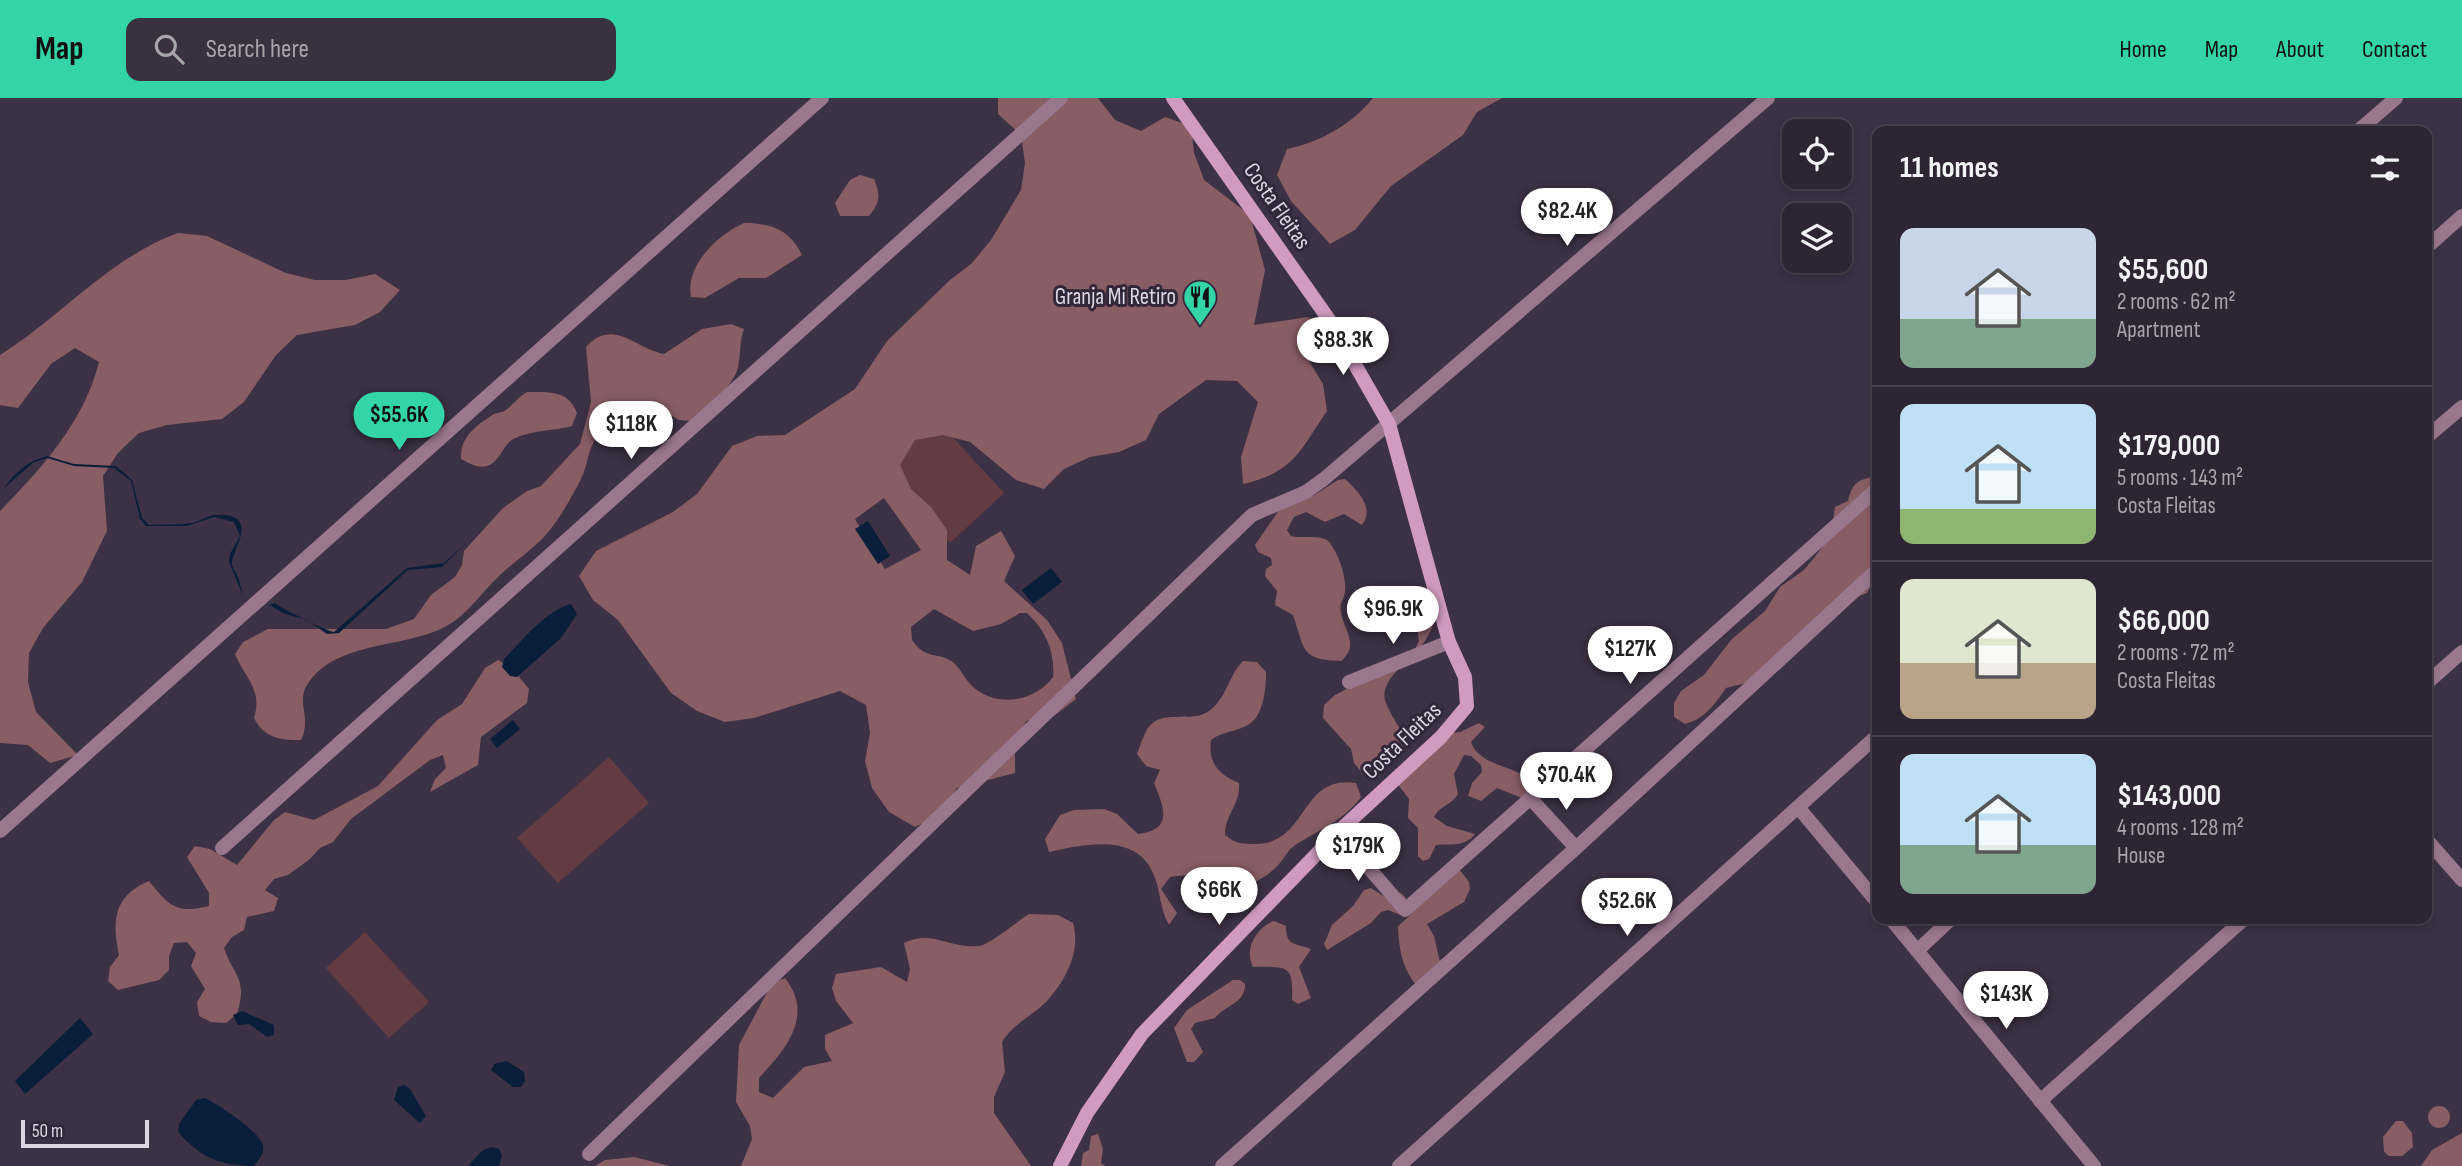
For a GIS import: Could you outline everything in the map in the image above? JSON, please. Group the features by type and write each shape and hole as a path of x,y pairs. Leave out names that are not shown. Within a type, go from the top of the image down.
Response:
{"main road":[{"name":"Costa Fleitas","path":"1060,1166 1087,1113 1127,1051 1202,969 1338,832 1441,737 1467,706 1465,677 1449,642 1389,424 1330,321 1173,98"}],"street":[{"path":"0,831 822,98"},
{"path":"222,848 1061,98"},
{"path":"589,1154 1252,515 1306,492 1389,424 1768,98"},
{"path":"2364,126 2396,98"},
{"path":"2432,243 2462,216"},
{"path":"2432,433 2462,407"},
{"path":"1338,832 1405,910 1872,493"},
{"path":"1222,1166 1576,848 1872,575"},
{"path":"1349,682 1449,642"},
{"path":"2432,679 2462,652"},
{"path":"1399,1166 1872,741"},
{"path":"1531,799 1576,848"},
{"path":"1798,807 1872,896"},
{"path":"2432,846 2462,880"},
{"path":"1895,924 2094,1166"},
{"path":"1917,951 1946,924"},
{"path":"2040,1101 2239,924"}],"shaded area":[{"path":"998,98 1098,98 1115,120 1141,131 1165,117 1191,126 1194,153 1204,180 1250,215 1265,270 1254,325 1308,317 1329,337 1309,361 1323,384 1327,411 1302,449 1285,466 1260,479 1243,484 1241,457 1258,402 1237,381 1206,380 1159,414 1146,440 1119,452 1090,457 1064,469 1044,489 1016,480 970,442 943,435 915,440 900,465 911,489 931,507 947,530 947,560 970,575 976,546 1001,531 1015,556 1004,581 1047,620 1062,643 1076,699 1054,716 1026,721 1015,745 1015,773 957,788 941,814 915,827 889,812 872,788 865,761 870,733 866,705 840,691 754,718 725,722 697,711 671,693 618,620 593,600 579,576 596,551 673,512 697,494 732,446 757,436 785,435 855,389 887,341 950,280 972,263 991,240 1021,190 1025,163 1021,135 998,114","holes":["884,498 921,550 885,569 855,519","934,609 973,631 1001,624 1020,613 1027,613 1048,642 1053,677 1045,686 1025,697 1002,699 980,692 954,663 922,651 912,640 911,627"]},
{"path":"1373,98 1502,98 1477,112 1463,135 1391,186 1355,230 1330,244 1291,201 1277,175 1287,149 1334,131 1355,116"},
{"path":"860,175 874,179 878,190 875,207 869,216 840,216 835,203 850,180"},
{"path":"744,223 763,224 779,230 792,239 802,255 766,278 739,278 705,298 691,297 693,274 705,253 723,235"},
{"path":"178,233 207,236 286,273 315,280 346,280 375,274 400,290 380,312 355,325 297,335 276,355 244,402 222,419 167,425 139,433 118,453 103,476 107,531 82,582 43,628 29,653 28,682 36,712 78,755 50,763 28,745 0,743 0,511 60,443 83,405 99,362 75,348 51,364 18,408 0,405 0,355 130,257"},
{"path":"731,324 744,329 736,374 705,411 692,421 679,420 667,413 665,418 628,422 607,429 592,445 581,479 552,528 457,619 436,631 358,651 329,663 317,673 304,691 305,725 301,740 273,736 258,725 254,718 255,692 235,654 243,642 268,629 386,629 414,619 431,595 455,577 462,565 464,551 503,508 527,491 541,486 580,444 591,402 586,347 596,338 606,335 625,337 664,354 702,329"},
{"path":"527,392 557,394 569,400 577,413 572,426 513,439 495,461 484,467 461,459 463,445 474,429 493,415 506,410"},
{"path":"929,411 1004,493 950,543 874,462"},
{"path":"1872,478 1872,584 1867,593 1854,598 1754,681 1726,688 1699,718 1685,724 1674,717 1674,703 1681,691 1704,675 1731,640 1765,611 1780,587 1804,570 1831,535 1835,507 1848,501 1857,483"},
{"path":"1345,479 1360,494 1366,506 1366,519 1362,525 1344,514 1325,522 1306,512 1294,517 1287,530 1291,536 1325,539 1332,545 1338,558 1345,586 1341,609 1350,643 1347,655 1341,661 1317,658 1306,650 1293,615 1275,605 1277,591 1265,576 1266,569 1272,565 1271,558 1258,552 1255,545 1279,510"},
{"path":"1427,595 1439,607 1434,623 1421,647 1390,679 1384,695 1406,742 1399,754 1389,763 1363,774 1354,763 1351,749 1323,718 1324,705 1335,695 1413,654 1419,641 1413,600"},
{"path":"498,660 511,667 529,689 527,703 481,737 478,765 430,792 435,779 446,768 443,755 430,760 351,819 333,842 320,848 288,875 274,879 265,890 278,898 274,911 247,917 244,930 232,937 224,948 240,985 237,1014 226,1023 211,1022 199,1016 197,1002 205,989 191,966 196,953 187,942 174,943 169,956 169,970 159,980 118,990 108,981 110,967 119,955 116,932 118,911 128,894 149,881 162,897 174,906 189,909 209,906 209,893 187,857 195,846 210,849 237,865 274,820 285,812 314,820 378,786 437,720 462,704 485,668"},
{"path":"1243,661 1257,662 1266,672 1265,686 1261,708 1253,721 1211,740 1211,755 1216,767 1225,776 1239,783 1238,797 1227,821 1225,835 1243,844 1273,841 1286,833 1324,789 1338,783 1356,783 1361,797 1347,813 1294,846 1271,872 1250,884 1238,888 1205,876 1170,877 1161,889 1177,913 1169,925 1153,873 1145,860 1134,851 1107,844 1049,852 1045,839 1060,815 1074,810 1104,809 1117,814 1138,834 1157,828 1163,816 1154,783 1160,770 1146,766 1137,754 1146,731 1161,719 1202,715 1209,711 1220,700"},
{"path":"1479,723 1485,727 1471,742 1475,750 1489,761 1524,775 1531,781 1528,795 1522,798 1497,788 1481,801 1468,796 1472,783 1482,772 1481,765 1471,756 1464,755 1454,774 1458,794 1434,817 1447,826 1475,834 1462,843 1436,845 1429,859 1423,861 1418,856 1418,828 1408,818 1409,799 1396,782 1438,734 1460,732"},
{"path":"609,757 649,803 558,883 517,838"},
{"path":"1456,865 1469,882 1470,889 1464,902 1427,924 1434,936 1440,962 1417,986 1402,958 1398,927 1419,902 1431,880"},
{"path":"1371,888 1388,899 1401,893 1406,898 1407,911 1401,915 1388,910 1381,912 1371,923 1327,950 1324,944 1332,925 1353,906 1364,890"},
{"path":"1029,914 1058,915 1073,923 1075,934 1070,965 1060,984 1046,1002 1012,1030 1002,1042 1005,1072 994,1097 994,1113 1031,1166 741,1166 752,1139 750,1126 736,1102 739,1045 772,983 785,978 794,992 797,1006 797,1019 787,1044 759,1078 759,1092 773,1098 804,1067 832,1061 825,1049 825,1035 853,1023 836,1001 832,988 836,974 881,967 907,982 910,969 904,943 923,938 959,945 983,945"},
{"path":"1274,921 1286,926 1292,943 1311,949 1299,967 1311,998 1298,1004 1292,1000 1291,979 1286,970 1253,967 1250,953 1253,940 1262,929"},
{"path":"365,932 429,1002 389,1038 326,968"},
{"path":"1233,980 1240,980 1245,984 1242,996 1215,1018 1195,1023 1191,1029 1203,1052 1194,1062 1187,1062 1174,1028 1187,1010"},
{"path":"2439,1106 2447,1109 2450,1117 2447,1125 2439,1128 2431,1125 2428,1117 2431,1109"},
{"path":"2396,1121 2403,1121 2412,1133 2413,1147 2402,1156 2389,1156 2384,1152 2383,1137"},
{"path":"2462,1133 2462,1166 2421,1166 2432,1150"},
{"path":"1098,1134 1103,1149 1101,1163 1105,1166 1081,1166 1083,1153 1089,1150 1091,1136"},
{"path":"634,1157 670,1166 595,1166 605,1160"}],"water":[{"path":"47,456 74,464 116,466 132,480 142,518 149,525 193,523 214,515 238,520 241,534 232,565 243,597 229,562 230,554 240,536 234,522 214,517 187,526 146,526 140,519 131,481 114,468 74,466 47,458 34,462 4,488 22,468 34,461"},
{"path":"868,521 890,556 878,564 855,529"},
{"path":"467,542 442,567 408,570 339,633 327,634 310,622 334,632 407,568 444,563"},
{"path":"1051,568 1062,582 1033,604 1022,590"},
{"path":"275,603 304,619 285,614 269,605"},
{"path":"571,604 577,614 561,638 517,677 510,676 502,667 504,659 543,620"},
{"path":"513,720 520,729 497,748 490,739"},
{"path":"242,1011 274,1025 274,1035 267,1037 249,1024 238,1025 233,1015"},
{"path":"80,1018 93,1034 25,1094 15,1081"},
{"path":"507,1061 524,1072 525,1081 521,1087 513,1087 491,1070 494,1064"},
{"path":"404,1085 410,1089 426,1116 420,1123 394,1100 398,1087"},
{"path":"205,1098 238,1119 260,1139 263,1151 254,1166 212,1159 178,1132 179,1124 196,1100"},
{"path":"492,1147 499,1149 502,1156 499,1166 468,1166 483,1150"}],"place":[{"name":"Granja Mi Retiro","path":"1200,327"}]}
